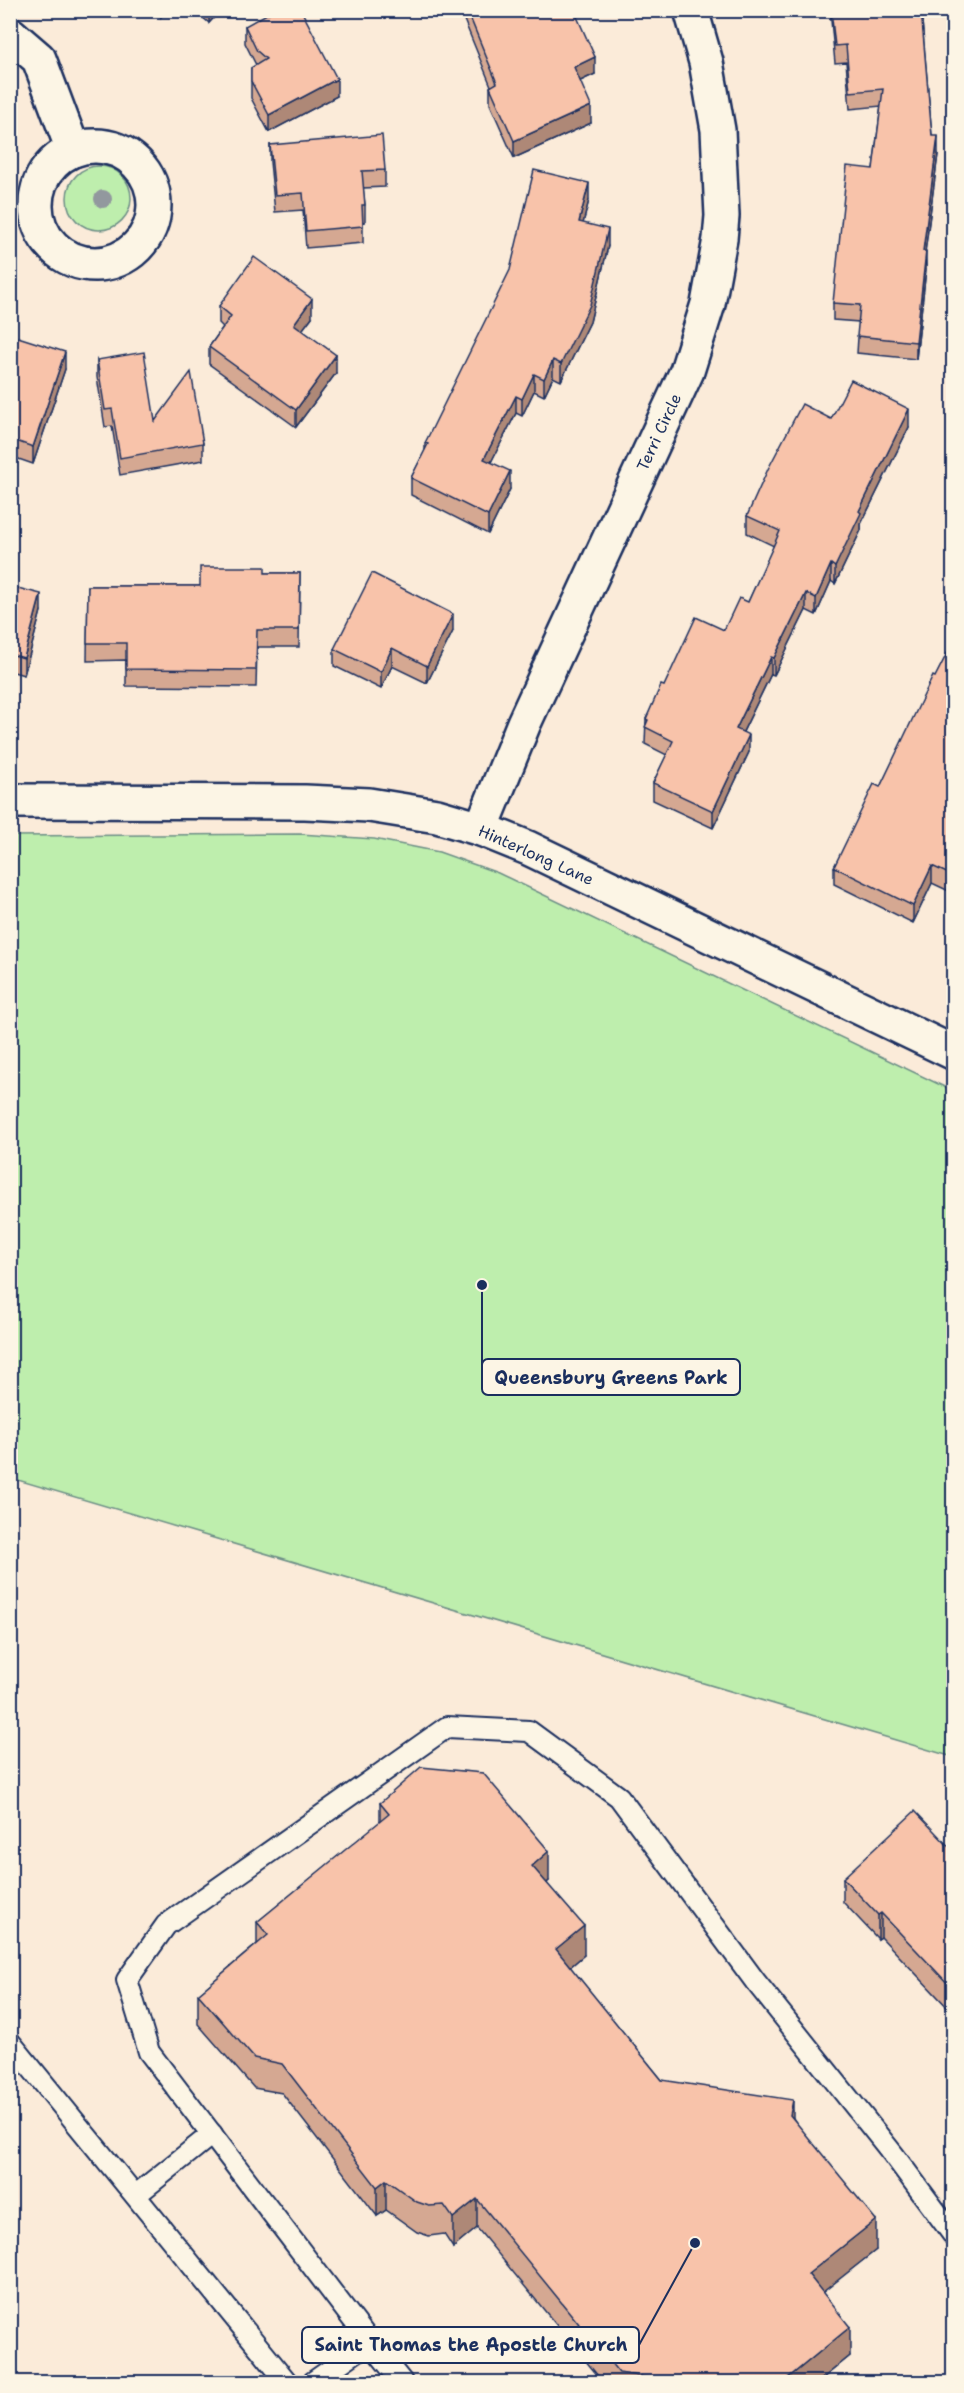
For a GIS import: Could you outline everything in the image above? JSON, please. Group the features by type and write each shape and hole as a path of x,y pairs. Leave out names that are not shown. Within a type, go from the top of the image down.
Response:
{"street":[{"name":"Terri Circle","path":"481,829 524,723 687,370 708,304 722,216 718,130 706,62 691,10"},
{"path":"10,34 39,59 73,150"},
{"name":"Hinterlong Lane","path":"10,801 306,802 369,805 437,816 481,829 528,848 954,1053"}],"lane":[{"path":"402,2382 149,2052 127,1980 166,1926 447,1727 529,1731 619,1797 755,1981 893,2154 954,2236"},
{"path":"10,2042 287,2382"},
{"path":"136,2195 212,2134"},
{"path":"313,2382 370,2342"}],"green space":[{"path":"93,166 105,166 122,175 129,186 131,198 129,210 122,221 105,230 93,230 81,225 72,216 67,204 67,192 72,180 81,171"},
{"path":"300,834 374,839 439,852 498,873 953,1091 953,1757 11,1478 11,836"}],"building":[{"path":"274,10 301,10 337,79 269,115 251,81 251,68 266,59 257,51 245,26"},
{"path":"467,10 574,10 595,57 574,67 591,106 514,141 490,87 497,83"},
{"path":"831,10 921,10 932,136 938,136 923,251 926,251 916,342 857,336 860,305 833,303 847,166 873,169 883,89 850,92 846,45 835,46"},
{"path":"382,135 385,170 362,171 365,205 362,205 363,226 306,231 303,193 275,195 270,145"},
{"path":"534,170 589,183 579,222 608,229 590,305 561,364 553,360 544,379 534,374 522,399 516,396 484,459 510,471 488,516 411,478 428,444 425,443 510,270"},
{"path":"254,257 312,299 294,324 336,355 296,410 209,347 231,316 219,306"},
{"path":"18,337 65,352 33,447 10,439 10,358"},
{"path":"144,352 155,421 191,372 203,443 120,458 112,409 105,410 97,360"},
{"path":"851,380 909,409 859,511 861,513 835,567 831,564 816,598 806,593 774,658 771,657 736,729 749,735 713,811 653,783 673,741 645,727 648,720 646,719 696,617 724,630 739,598 748,602 780,531 747,516 768,469 802,404 831,419"},
{"path":"200,567 265,567 265,573 300,573 299,630 257,630 256,670 126,669 126,643 87,643 88,586 200,586"},
{"path":"372,573 453,614 427,666 392,648 381,672 334,649"},
{"path":"10,586 41,594 24,658 10,654"},
{"path":"954,640 954,869 951,875 932,866 913,906 834,867 874,784 880,787 933,676 935,677"},
{"path":"421,1767 483,1773 549,1851 532,1866 584,1926 556,1949 662,2080 793,2100 790,2115 876,2220 808,2274 850,2327 783,2382 651,2382 652,2378 619,2373 477,2199 453,2218 444,2205 429,2206 417,2202 386,2180 377,2187 282,2064 254,2058 198,1994 268,1935 257,1922 389,1814 380,1803"},
{"path":"915,1811 954,1852 954,1990 881,1913 878,1915 843,1878"}],"place":[{"name":"Queensbury Greens Park","path":"482,1285"},
{"name":"Saint Thomas the Apostle Church","path":"695,2243"}]}
